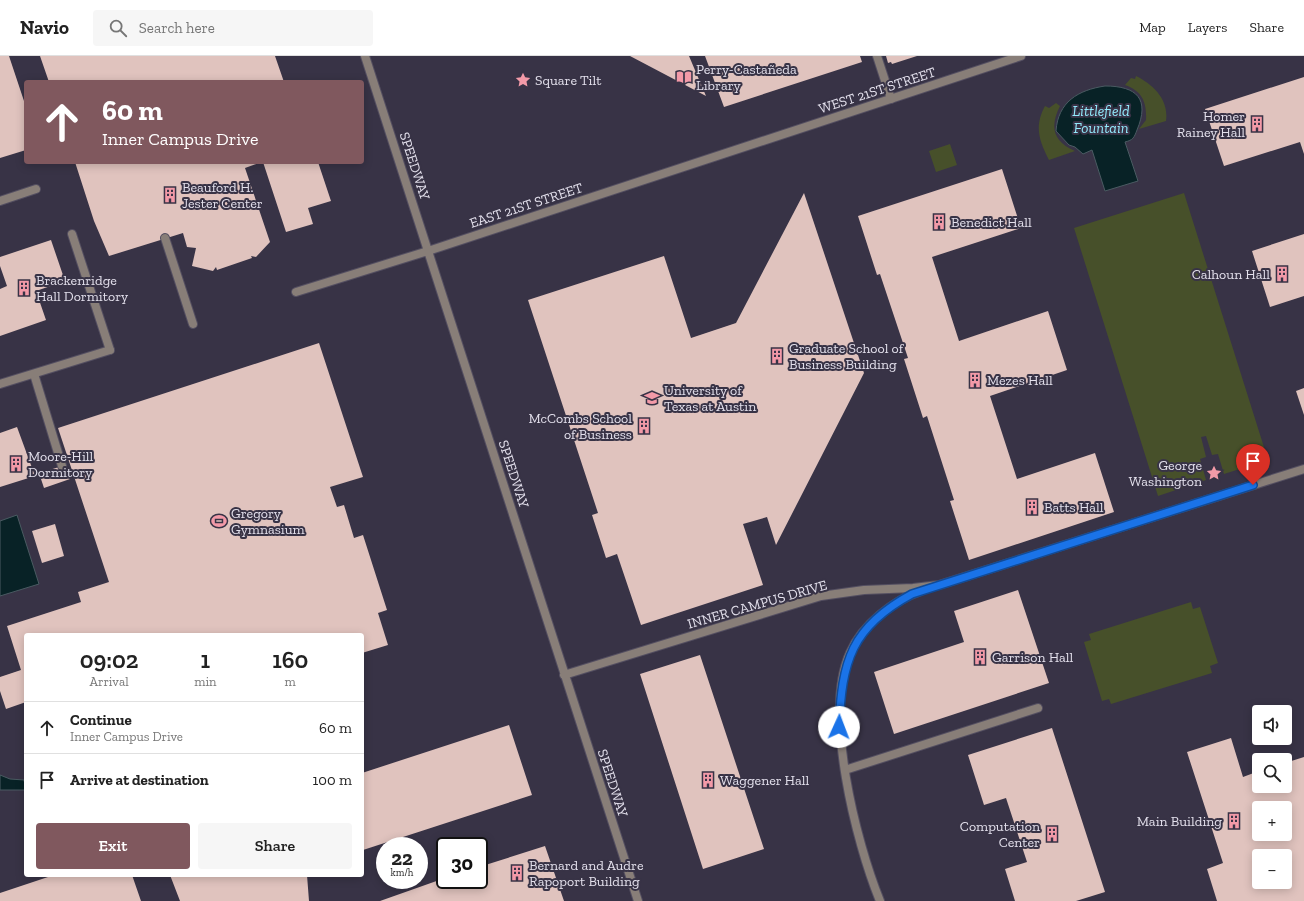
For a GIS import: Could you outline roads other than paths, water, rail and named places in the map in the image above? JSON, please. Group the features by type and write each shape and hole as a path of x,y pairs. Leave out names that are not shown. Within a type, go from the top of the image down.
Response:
{"street":[{"name":"SPEEDWAY","path":"365,56 638,901"},
{"path":"877,56 891,99"},
{"name":"WEST 21ST STREET","path":"763,141 1021,56"},
{"name":"EAST 21ST STREET","path":"296,292 763,141"},
{"path":"0,201 36,189"},
{"path":"0,384 110,350 72,234"},
{"path":"165,238 193,324"},
{"path":"34,374 62,466"},
{"name":"INNER CAMPUS DRIVE","path":"564,675 821,596 864,590 939,585 1304,469"},
{"path":"880,901 870,877 858,832 845,770 839,727 843,677 850,653 862,635 889,606 912,594 939,585"},
{"path":"845,770 1038,708"}],"water":[{"name":"Littlefield Fountain","path":"1105,86 1116,87 1133,92 1138,96 1141,102 1142,110 1141,119 1135,135 1132,139 1125,142 1138,181 1105,191 1092,150 1083,154 1075,147 1069,145 1056,131 1061,112 1071,99 1078,94"},
{"path":"17,515 39,584 0,596 0,521"},
{"path":"0,775 10,779 24,780 24,790 0,790"}],"place":[{"name":"Perry-Castañeda Library","path":"684,77"},
{"name":"Square Tilt","path":"523,80"},
{"name":"Homer Rainey Hall","path":"1257,124"},
{"name":"Beauford H. Jester Center","path":"170,195"},
{"name":"Benedict Hall","path":"939,222"},
{"name":"Calhoun Hall","path":"1282,274"},
{"name":"Brackenridge Hall Dormitory","path":"24,288"},
{"name":"Graduate School of Business Building","path":"777,356"},
{"name":"Mezes Hall","path":"975,380"},
{"name":"University of Texas at Austin","path":"652,398"},
{"name":"McCombs School of Business","path":"644,426"},
{"name":"Moore-Hill Dormitory","path":"16,464"},
{"name":"George Washington","path":"1214,473"},
{"name":"Batts Hall","path":"1032,507"},
{"name":"Gregory Gymnasium","path":"219,521"},
{"name":"Garrison Hall","path":"980,657"},
{"name":"Waggener Hall","path":"708,780"},
{"name":"Main Building","path":"1234,821"},
{"name":"Computation Center","path":"1052,834"},
{"name":"Bernard and Audre Rapoport Building","path":"517,873"}]}
